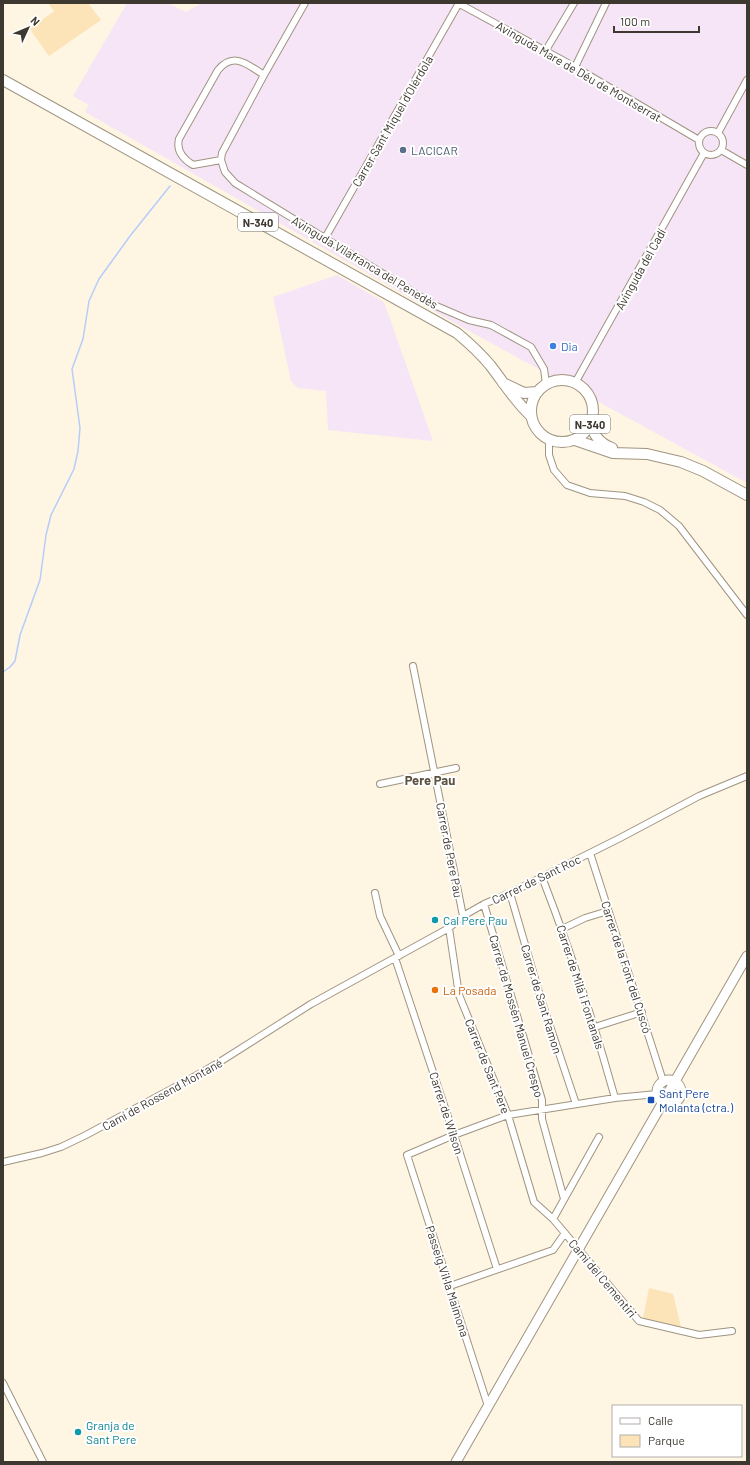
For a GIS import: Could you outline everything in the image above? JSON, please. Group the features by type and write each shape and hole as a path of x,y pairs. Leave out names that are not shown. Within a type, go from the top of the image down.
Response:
{"main road":[{"name":"N-340","path":"3,80 457,333 474,347 490,365 513,398 531,416 534,426 541,435 550,440 558,442 575,440 582,436 591,422 593,413 592,404 583,389 575,384"},
{"name":"N-340","path":"500,380 524,393 537,392"},
{"path":"531,416 532,403 537,392 546,384 566,380 575,384"},
{"name":"N-340","path":"591,422 594,435 603,444 613,449 660,456 692,466 747,495"},
{"name":"N-340","path":"575,440 613,453 633,453"}],"street":[{"path":"264,75 239,61 234,60 223,65 218,70 178,139 178,144 182,155 193,164 221,160 222,153 305,3"},
{"name":"Avinguda Mare de Déu de Montserrat","path":"459,3 546,50 699,140"},
{"name":"Carrer Sant Miquel d'Olèrdola","path":"325,238 459,3"},
{"path":"546,50 574,3"},
{"path":"575,67 606,3"},
{"path":"718,133 747,80"},
{"path":"707,132 718,133 724,144 721,150 715,155 708,155 704,153 700,149 699,140 703,134 707,132"},
{"path":"721,150 747,165"},
{"name":"Avinguda del Cadí","path":"575,384 704,153"},
{"name":"Avinguda Vilafranca del Penedès","path":"221,160 225,172 235,183 434,305 469,320 491,325 531,347 544,369 546,384"},
{"path":"550,440 548,455 554,470 567,485 590,493 631,498 644,502 660,510 678,526 747,615"},
{"name":"Carrer de Pere Pau","path":"413,666 463,916"},
{"path":"380,784 456,768"},
{"name":"Carrer de Sant Roc","path":"311,1004 449,928 463,916 484,904 510,893 590,853 699,796 747,776"},
{"name":"Carrer de la Font del Cuscó","path":"590,853 663,1081"},
{"name":"Carrer de Milà i Fontanals","path":"542,877 562,929 595,1027 615,1098"},
{"name":"Carrer de Wilson","path":"375,893 380,916 397,957 496,1269"},
{"name":"Carrer de Sant Ramon","path":"510,893 541,999 576,1104"},
{"name":"Carrer de Mossèn Manuel Crespo","path":"484,904 542,1100 542,1119 564,1199"},
{"path":"562,929 585,918 608,911"},
{"name":"Carrer de Sant Pere","path":"449,928 459,995 508,1115 534,1202"},
{"path":"675,1081 747,956"},
{"name":"Camí de Rossend Montané","path":"3,1162 54,1149 86,1135 218,1063 311,1004"},
{"path":"595,1027 642,1012"},
{"path":"669,1079 675,1081 681,1088 681,1096 678,1100 671,1104 663,1103 657,1094 658,1086 663,1081 669,1079"},
{"path":"454,1135 508,1115 615,1098 657,1094"},
{"path":"456,1462 663,1103"},
{"name":"Passeig Vil·la Maimona","path":"454,1135 407,1155 488,1406"},
{"path":"553,1219 599,1137"},
{"name":"Camí del Cementiri","path":"534,1202 553,1219 639,1321 699,1335 732,1330"},
{"path":"450,1286 553,1250 565,1233"},
{"path":"3,1382 43,1462"}],"shaded area":[{"path":"127,3 168,3 186,12 202,3 747,3 747,483 460,326 85,112 89,105 73,96"},
{"path":"337,275 384,302 433,441 328,430 326,391 298,388 291,381 273,297"}],"green space":[{"path":"48,3 88,3 101,20 49,56 30,29 54,11"},
{"path":"649,1288 673,1294 681,1327 643,1318"}],"waterway":[{"path":"3,672 15,661 20,635 40,580 46,535 51,515 74,469 78,451 80,428 72,369 83,339 89,301 99,279 130,236 170,186"}],"place":[{"name":"LACICAR","path":"403,150"},
{"name":"Dia","path":"553,346"},
{"name":"Cal Pere Pau","path":"435,920"},
{"name":"La Posada","path":"435,990"},
{"name":"Sant Pere Molanta (ctra.)","path":"651,1100"},
{"name":"Granja de Sant Pere","path":"78,1432"}],"district":[{"name":"Pere Pau","path":"430,780"}]}
